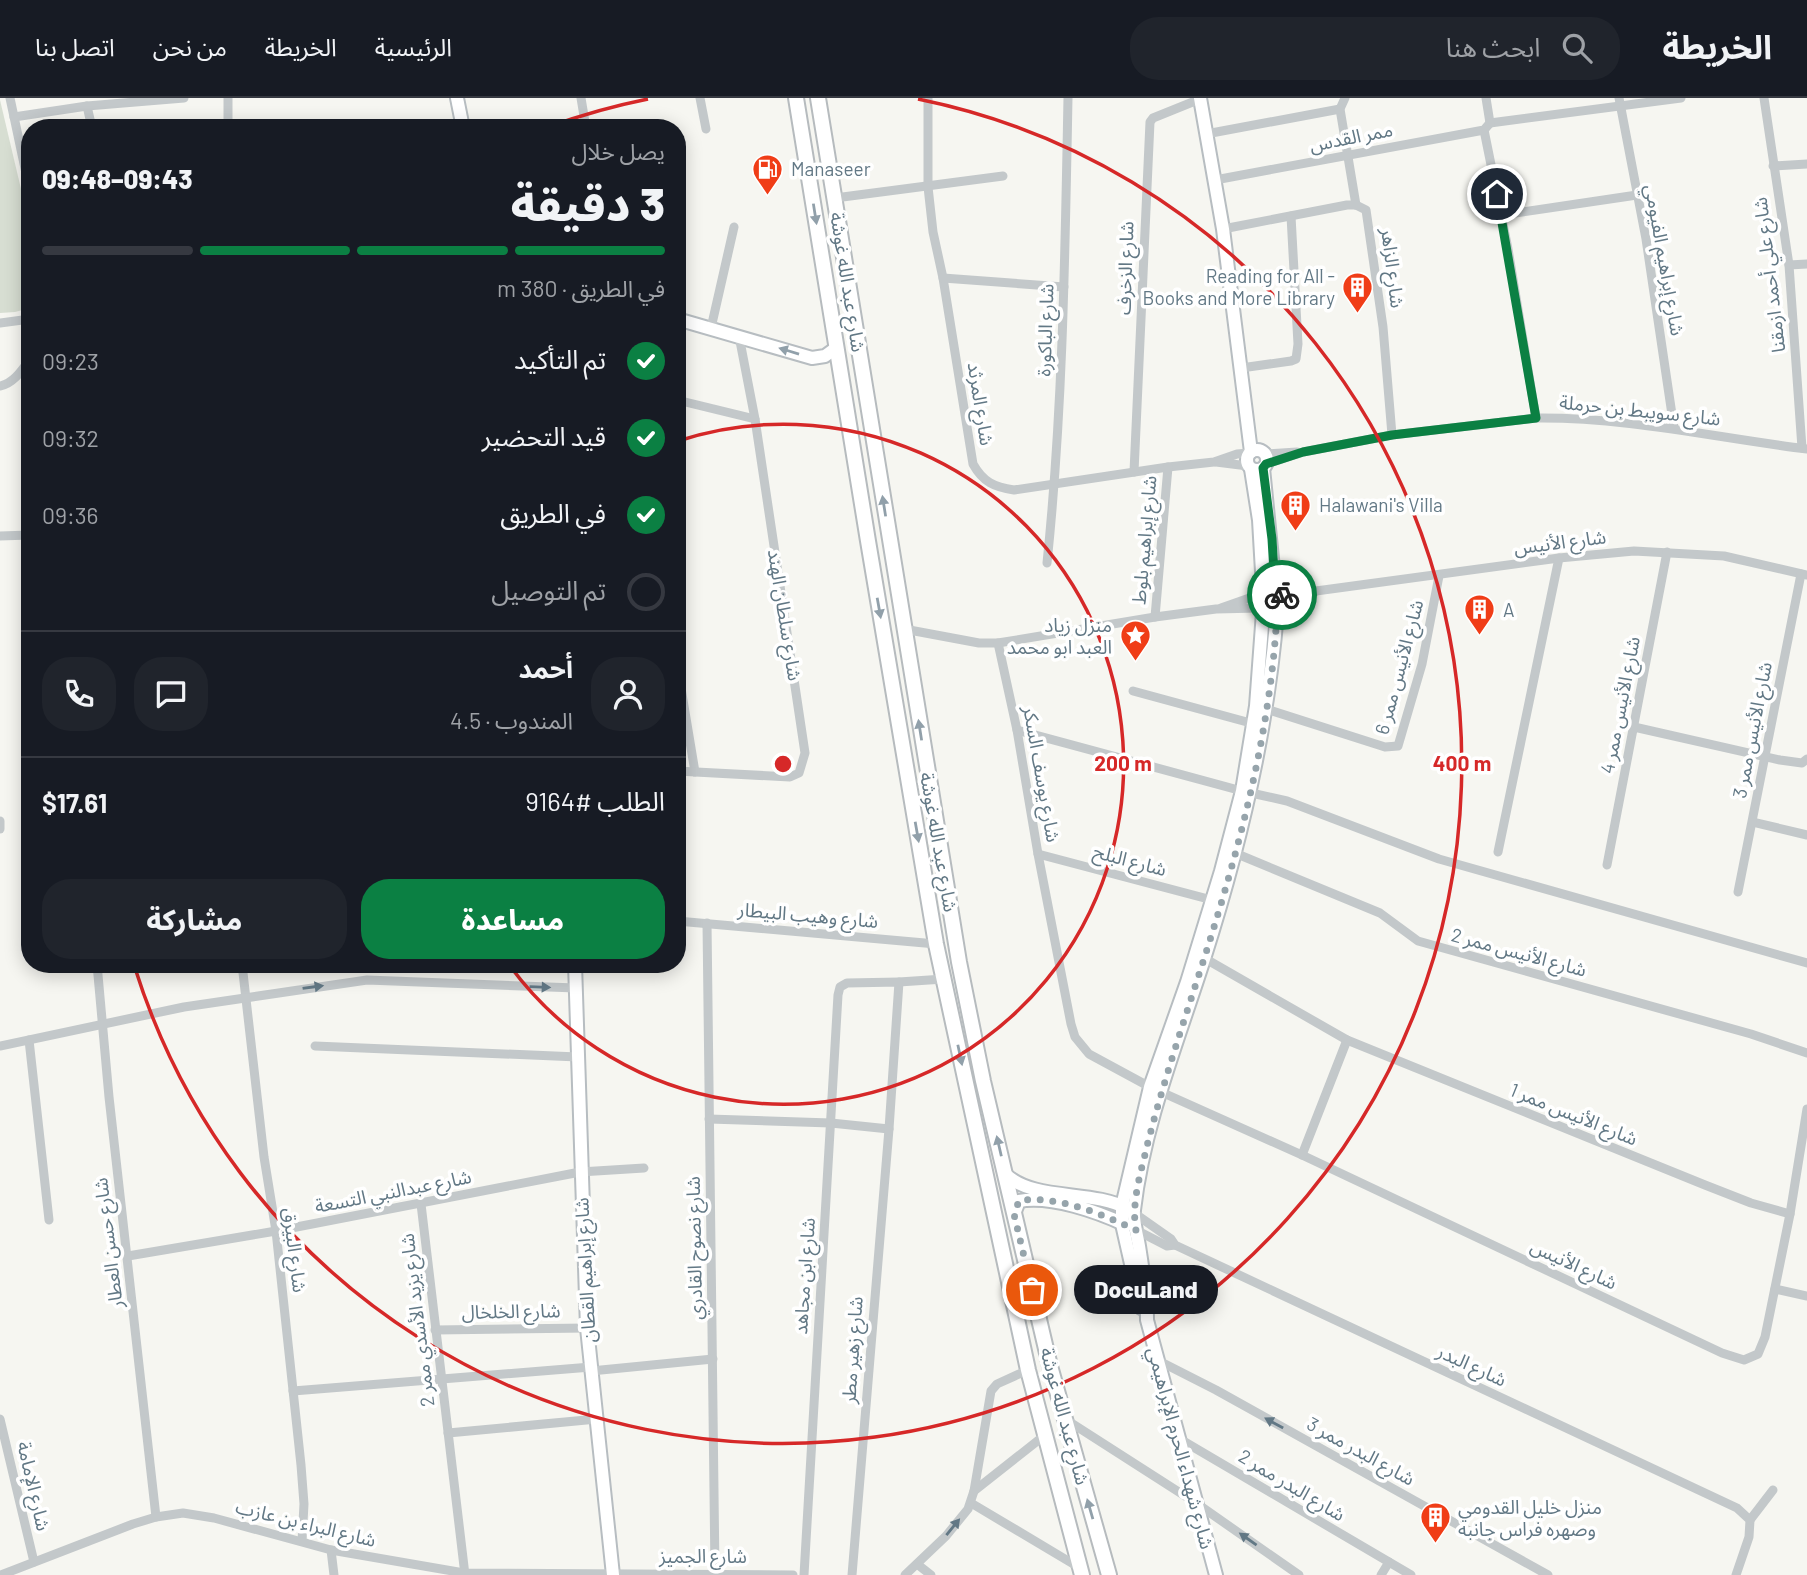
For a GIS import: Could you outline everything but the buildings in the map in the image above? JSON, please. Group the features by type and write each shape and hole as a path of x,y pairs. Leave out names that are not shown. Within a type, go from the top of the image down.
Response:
{"main road":[{"name":"شارع عبد الله غوشة","path":"796,98 936,944 1028,1370 1081,1572"},
{"name":"شارع عبد الله غوشة","path":"818,98 959,962 1014,1214 1065,1418 1109,1575"}],"street":[{"path":"10,98 21,150"},
{"path":"14,117 88,106 184,98"},
{"path":"228,98 228,119"},
{"path":"457,98 461,119"},
{"path":"581,98 584,119"},
{"path":"700,98 706,129"},
{"name":"شارع المرثد","path":"928,98 928,187 933,232 973,464 981,477 999,488 1014,490 1214,462 1237,454 1257,460"},
{"name":"شارع الباكورة","path":"1047,563 1055,485 1064,287 1068,98"},
{"path":"1206,134 1340,109 1345,98"},
{"path":"1486,98 1487,126 1536,418"},
{"name":"ممر القدس","path":"1215,180 1619,102 1681,98"},
{"name":"شارع علي أحمد ازمقنا","path":"1764,98 1789,265 1805,448"},
{"name":"شارع شهداء الحرم الإبراهيمي","path":"1155,1090 1204,958 1247,792 1259,726 1270,600 1259,520 1257,460 1247,432 1248,417 1223,229 1200,99"},
{"name":"شارع الزخرف","path":"1134,472 1150,122 1153,118 1200,99"},
{"name":"شارع إبراهيم الفيومي","path":"1619,102 1648,252 1674,428"},
{"path":"88,106 90,119"},
{"name":"شارع الزاهر","path":"1340,109 1356,205 1366,210 1368,217 1383,327 1392,435"},
{"path":"1773,166 1807,164"},
{"path":"835,198 1003,176"},
{"path":"1502,215 1637,195"},
{"path":"1223,229 1356,205"},
{"path":"1241,368 1296,359 1298,344 1291,216"},
{"path":"711,328 734,227"},
{"path":"1789,265 1807,264"},
{"path":"943,278 1064,287"},
{"path":"0,323 21,320"},
{"path":"686,321 812,358 825,356 836,348"},
{"name":"شارع سلطان الهند","path":"686,772 790,777 799,773 805,753 740,336"},
{"path":"0,386 7,384 21,371"},
{"path":"686,402 755,419"},
{"name":"شارع سويبط بن حرملة","path":"1257,460 1392,435 1536,418 1674,428 1805,448"},
{"name":"شارع إبراهيم بلوط","path":"1155,617 1167,467"},
{"path":"0,536 21,535"},
{"name":"شارع الأنيس","path":"1270,600 1316,591 1559,558 1634,551 1724,556 1804,575"},
{"name":"شارع الأنيس ممر 4","path":"1607,865 1667,552"},
{"path":"1498,852 1559,558"},
{"name":"شارع الأنيس ممر 3","path":"1738,892 1804,575"},
{"name":"شارع الأنيس ممر 6","path":"1261,707 1385,747 1398,746 1422,664 1438,576"},
{"path":"904,629 979,643 998,643 1270,600"},
{"name":"شارع يوسف السكر","path":"998,643 1075,1037 1089,1054 1155,1090"},
{"path":"1133,691 1259,726"},
{"path":"686,718 695,772"},
{"path":"1634,727 1765,757 1802,763 1807,759"},
{"path":"1017,730 1287,801 1440,859 1807,963"},
{"path":"0,821 0,829"},
{"path":"1753,822 1807,835"},
{"name":"شارع شهداء الحرم الإبراهيمي","path":"1216,1575 1147,1320 1138,1296 1122,1224 1144,1158 1155,1090 1212,900 1231,851"},
{"name":"شارع الأنيس ممر 2","path":"1231,851 1380,914 1418,941 1751,1034 1807,1054"},
{"name":"شارع البلح","path":"1038,854 1212,900"},
{"name":"شارع وهيب البيطار","path":"686,921 936,944"},
{"name":"شارع نصوح القادري","path":"707,923 715,1573"},
{"name":"شارع الأنيس ممر 1","path":"1204,958 1346,1040 1705,1185 1751,1203 1790,1214"},
{"name":"شارع حسن العطار","path":"98,973 110,1110 156,1517"},
{"name":"شارع البيرق","path":"243,973 293,1391 304,1504 302,1541"},
{"name":"شارع إبراهيم القطان","path":"575,973 587,1328 613,1574"},
{"path":"899,982 944,979"},
{"path":"0,1046 246,997 367,980 576,988"},
{"name":"شارع ابن مجاهد","path":"804,1575 838,995 840,988 847,983 899,982"},
{"name":"شارع زهير مطر","path":"852,1575 899,982"},
{"path":"29,1040 49,1220"},
{"path":"1302,1155 1346,1040"},
{"path":"315,1046 578,1057"},
{"name":"شارع الأنيس","path":"1155,1090 1302,1155 1734,1358 1751,1358 1758,1354 1762,1346 1790,1214 1807,1109"},
{"path":"709,1119 831,1123 889,1129"},
{"name":"شارع عبدالنبي التسعة","path":"128,1256 276,1231 580,1172 644,1168"},
{"path":"1005,1174 1015,1183 1028,1187 1128,1209"},
{"path":"1014,1214 1019,1201 1036,1200 1091,1211 1136,1230"},
{"name":"شارع يزيد الأسدي ممر 2","path":"421,1203 464,1574"},
{"name":"شارع شهداء الحرم الإبراهيمي","path":"1128,1209 1136,1230 1147,1320"},
{"name":"شارع البدر","path":"1128,1209 1175,1245 1737,1508 1751,1520"},
{"name":"شارع البدر","path":"1136,1230 1167,1246 1175,1245"},
{"path":"1775,1289 1807,1296"},
{"name":"شارع الخلخال","path":"435,1330 587,1328"},
{"path":"293,1391 713,1359"},
{"name":"شارع البدر ممر 3","path":"1157,1360 1548,1575"},
{"path":"905,1575 946,1536 971,1503 991,1391 997,1384 1028,1370"},
{"path":"1065,1418 1196,1503 1299,1575"},
{"name":"شارع الإمامة","path":"0,1419 34,1562"},
{"path":"448,1433 597,1419"},
{"path":"974,1491 1045,1435"},
{"name":"شارع البدر ممر 2","path":"1178,1438 1411,1575"},
{"path":"1737,1575 1749,1537 1751,1520 1773,1490"},
{"path":"971,1503 1081,1572"},
{"name":"شارع البراء بن عازب","path":"1,1575 170,1514 196,1514 331,1550 464,1574 613,1574"},
{"path":"331,1550 334,1575"},
{"path":"1381,1575 1389,1562"},
{"path":"917,1564 931,1575"},
{"name":"شارع الجميز","path":"613,1574 793,1575"}],"shaded area":[{"path":"0,100 21,189 21,310 0,313"}],"way so far":[{"path":"1032,1290 1014,1214 1019,1201 1036,1200 1091,1211 1136,1230 1134,1213 1137,1194 1161,1093 1221,902 1251,793 1266,708 1277,612 1282,605 1282,595"}],"place":[{"name":"Manaseer","path":"768,196"},
{"name":"Reading for All - Books and More Library","path":"1358,314"},
{"name":"Halawani's Villa","path":"1296,532"},
{"name":"A","path":"1480,637"},
{"name":"منزل زياد العبد ابو محمد","path":"1135,663"},
{"name":"DocuLand","path":"1032,1290"},
{"name":"منزل خليل القدومي وصهره فراس جانبه","path":"1435,1545"}],"route":[{"path":"1282,595 1275,588 1263,468 1266,464 1303,452 1392,435 1536,418 1497,194"}]}
